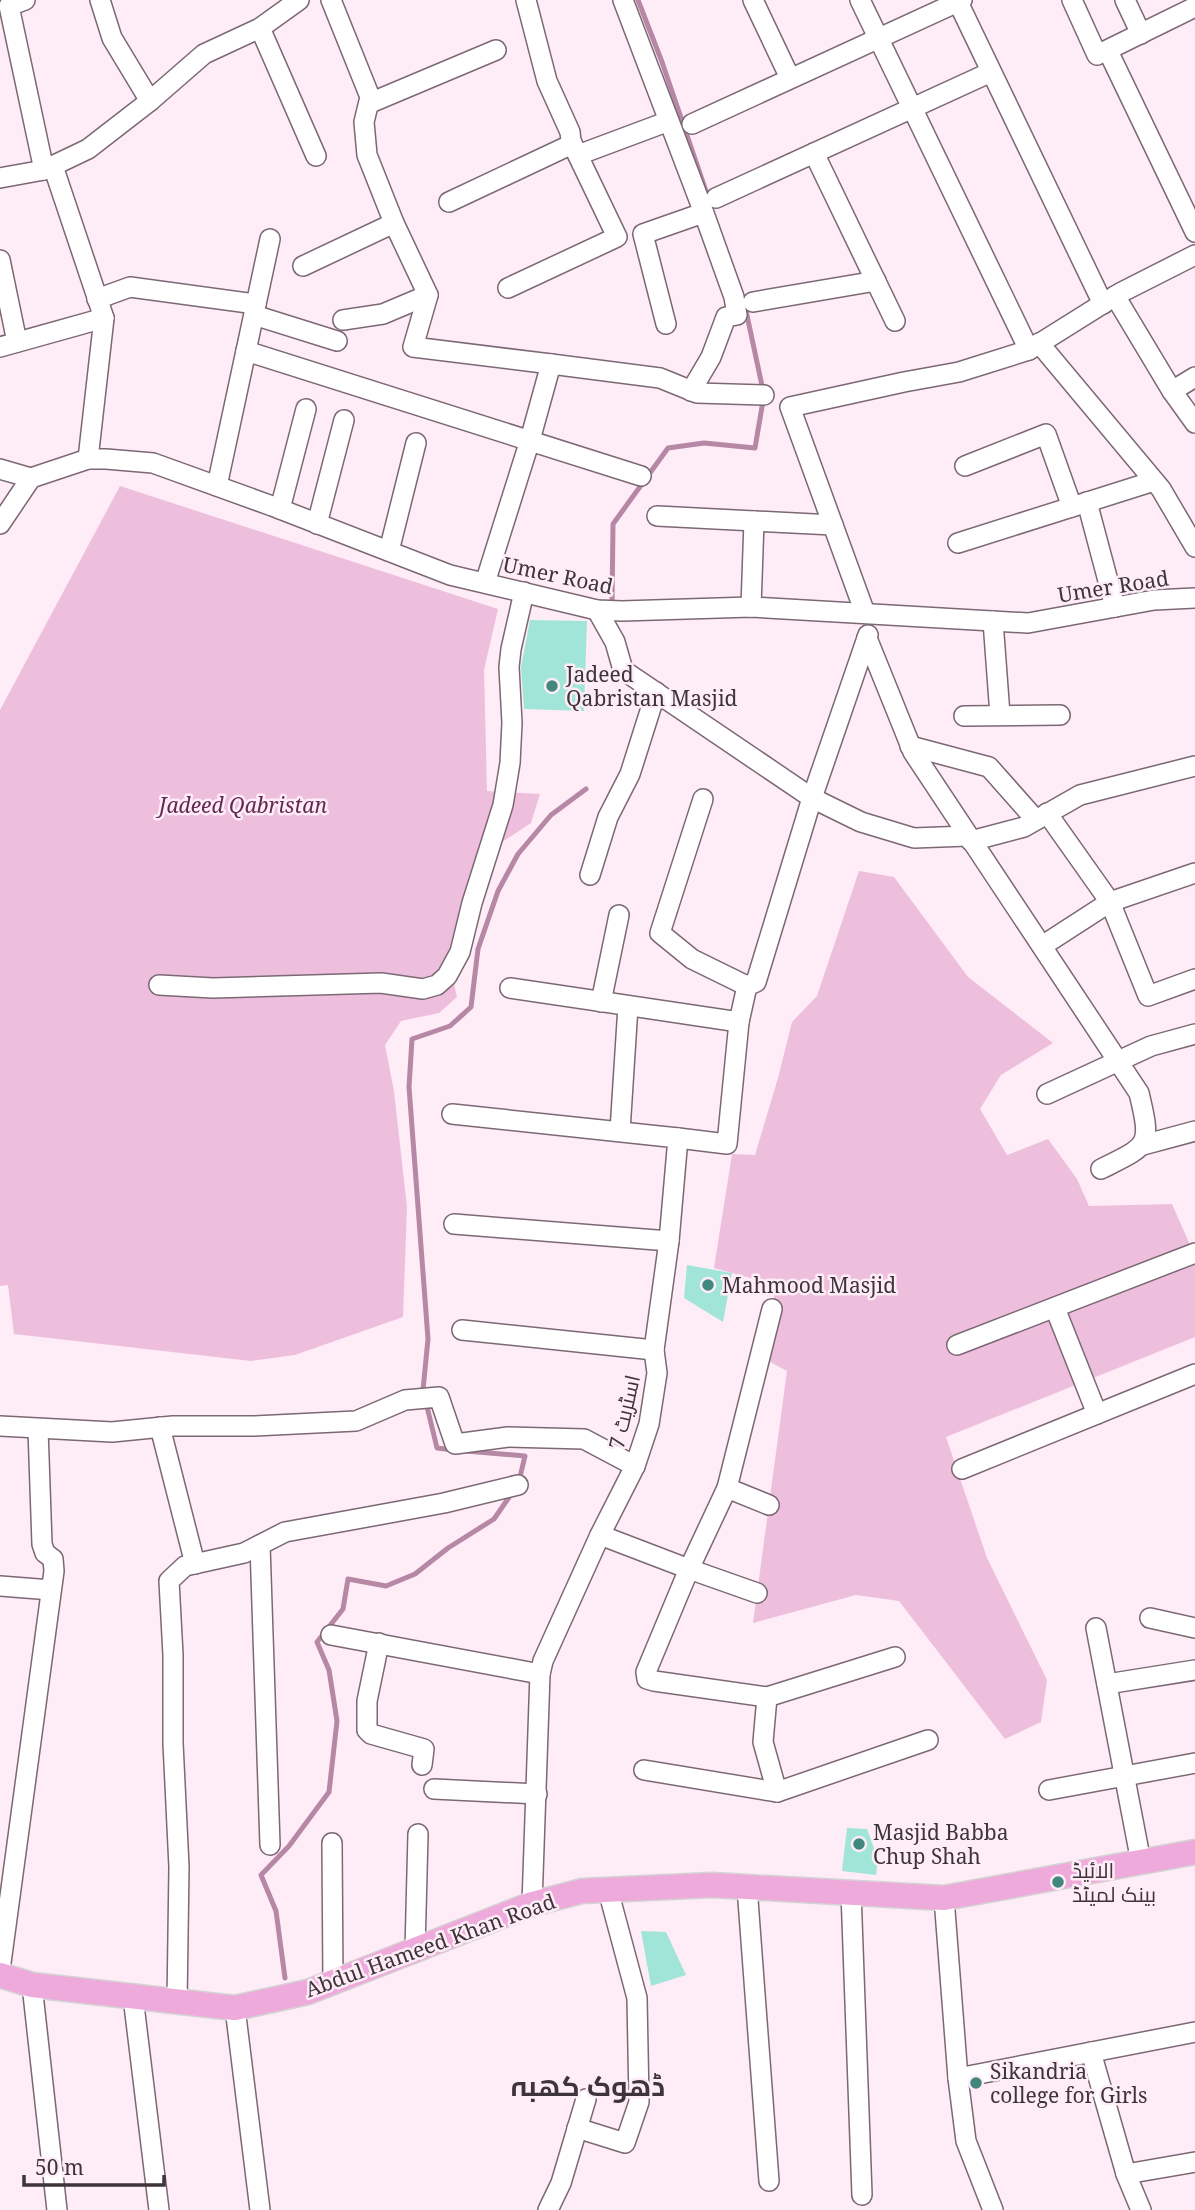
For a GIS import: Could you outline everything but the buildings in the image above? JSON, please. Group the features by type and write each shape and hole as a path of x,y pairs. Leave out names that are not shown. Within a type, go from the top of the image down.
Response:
{"main road":[{"name":"Abdul Hameed Khan Road","path":"0,1975 32,1985 235,2008 308,1992 532,1903 582,1891 712,1885 944,1898 1195,1852"}],"street":[{"path":"25,0 9,6 48,168 104,318 88,459"},
{"path":"100,0 112,38 150,101"},
{"path":"0,178 48,168 89,149 204,54 260,28 299,0"},
{"path":"331,0 370,97 364,122 367,155 394,223 428,295 413,347 660,378 697,393 764,395"},
{"path":"508,288 617,237 547,81 526,0"},
{"path":"623,0 704,213 734,297 737,314 726,317 711,357 691,391"},
{"path":"753,0 790,78"},
{"path":"860,0 1034,347 1154,481 1195,547"},
{"path":"1072,0 1097,55 1195,7"},
{"path":"1125,0 1141,34"},
{"path":"692,124 959,1 991,72 1109,300 1195,423"},
{"path":"260,28 316,156"},
{"path":"1112,49 1108,51 1195,232"},
{"path":"370,103 496,50"},
{"path":"716,198 991,72"},
{"path":"449,202 568,146 575,148 669,121"},
{"path":"814,153 895,321"},
{"path":"666,324 643,234 704,213"},
{"path":"303,266 394,223"},
{"path":"217,486 270,239"},
{"path":"747,986 756,982 812,798 867,638 870,613 833,525 790,407 959,372 1034,347 1109,300 1195,255"},
{"path":"0,260 9,344 104,318"},
{"path":"753,302 876,281"},
{"path":"97,299 130,287 255,310 337,341"},
{"path":"343,320 383,314 428,295"},
{"path":"246,351 640,476"},
{"path":"485,583 551,364"},
{"path":"1172,391 1195,377"},
{"path":"280,509 306,409"},
{"path":"317,524 344,420"},
{"path":"965,466 1046,434 1079,505 1115,607"},
{"path":"389,551 416,443"},
{"name":"Umer Road","path":"31,478 88,459 153,463 450,575 597,610 751,607 1028,623 1154,600 1195,598"},
{"path":"0,469 31,478 0,524"},
{"path":"958,543 1154,481"},
{"path":"657,516 833,525"},
{"path":"751,607 754,521"},
{"path":"159,985 213,989 381,983 423,989 437,985 447,976 460,952 472,902 503,805 510,764 512,723 509,667 524,592"},
{"path":"597,610 615,642 623,670 812,798 860,822 914,838 969,839 1024,827 1080,795 1195,766"},
{"path":"993,621 1000,715"},
{"path":"867,638 911,746 969,839 1139,1093 1148,1130 1143,1145"},
{"path":"590,876 608,817 630,774 656,692"},
{"path":"964,716 1060,715"},
{"path":"911,746 989,767 1042,817 1110,902 1148,996 1195,979"},
{"path":"703,799 660,933 692,959 747,986"},
{"path":"1042,946 1110,902 1195,873"},
{"path":"601,1002 619,915"},
{"path":"452,1114 727,1144 739,1021 747,986"},
{"path":"510,988 739,1021"},
{"path":"620,1131 628,1006"},
{"path":"1047,1094 1151,1046 1195,1034"},
{"path":"1101,1169 1135,1152 1143,1145 1195,1131"},
{"name":"اسٹریٹ 7","path":"532,1903 540,1674 543,1661 600,1535 635,1466 649,1424 657,1373 654,1350 669,1241 678,1138"},
{"path":"454,1224 669,1241"},
{"path":"957,1345 1195,1253"},
{"path":"1055,1308 1097,1414"},
{"path":"772,1309 727,1488 689,1569 646,1672 648,1679 767,1697 895,1657"},
{"path":"462,1330 654,1350"},
{"path":"962,1469 1195,1374"},
{"path":"0,1426 113,1432 160,1427 356,1421 405,1400 439,1397 455,1444 508,1437 584,1440 635,1466"},
{"path":"160,1427 195,1564"},
{"path":"0,1969 54,1564 42,1544 38,1430"},
{"path":"177,2003 178,1867 169,1581 184,1566 244,1553 285,1532 444,1503 518,1485"},
{"path":"727,1488 769,1505"},
{"path":"600,1535 757,1593"},
{"path":"260,1545 270,1845"},
{"path":"0,1586 51,1590"},
{"path":"1150,1618 1195,1628"},
{"path":"1096,1628 1141,1862"},
{"path":"331,1635 540,1674"},
{"path":"379,1643 367,1701 368,1732 424,1749 422,1765"},
{"path":"1107,1684 1195,1670"},
{"path":"767,1697 763,1742 778,1792"},
{"path":"644,1770 778,1792 928,1740"},
{"path":"1049,1790 1195,1763"},
{"path":"435,1789 537,1794"},
{"path":"415,1951 418,1834"},
{"path":"332,1843 332,1983"},
{"path":"747,1887 769,2181"},
{"path":"577,2128 625,2143 639,2102 637,1998 608,1890"},
{"path":"851,1892 862,2195"},
{"path":"944,1898 958,2078 966,2141 993,2210"},
{"path":"32,1985 57,2210"},
{"path":"133,1997 159,2210"},
{"path":"235,2008 260,2210"},
{"path":"958,2078 1195,2032"},
{"path":"1091,2052 1126,2174 1141,2210"},
{"path":"548,2210 561,2183 586,2099"},
{"path":"1126,2174 1195,2162"}],"green space":[{"name":"Jadeed Qabristan","path":"120,486 498,609 484,670 487,791 540,794 531,823 493,848 450,966 457,997 439,1013 401,1021 385,1045 394,1091 407,1207 403,1317 295,1355 251,1361 14,1334 8,1285 0,1286 0,710"},
{"path":"859,871 894,877 968,977 1053,1043 1001,1075 980,1109 1007,1155 1048,1139 1077,1179 1089,1206 1172,1204 1195,1256 1195,1337 946,1437 987,1558 1047,1680 1041,1722 1005,1739 899,1601 856,1595 753,1623 787,1371 763,1358 776,1285 714,1268 732,1154 755,1155 792,1022 817,996"}],"waterway":[{"path":"638,0 708,197"},
{"path":"612,605 613,524 668,448 704,443 755,448 764,395 745,306"},
{"path":"453,1450 437,1448 423,1390 428,1339 409,1087 412,1039 450,1026 471,1007 478,949 498,891 518,854 551,815 586,789"},
{"path":"466,1451 525,1456 519,1481"},
{"path":"285,1978 276,1911 261,1875 289,1846 329,1792 337,1721 329,1670 317,1642 343,1609 348,1579 386,1586 415,1574 448,1548 494,1519 512,1493"}],"place":[{"name":"Jadeed Qabristan Masjid","path":"552,686"},
{"name":"Mahmood Masjid","path":"708,1285"},
{"name":"Masjid Babba Chup Shah","path":"859,1844"},
{"name":"الائیڈ بینک لمیٹڈ","path":"1058,1882"},
{"name":"Sikandria college for Girls","path":"976,2083"}],"district":[{"name":"ڈھوک کھبہ","path":"588,2085"}]}
